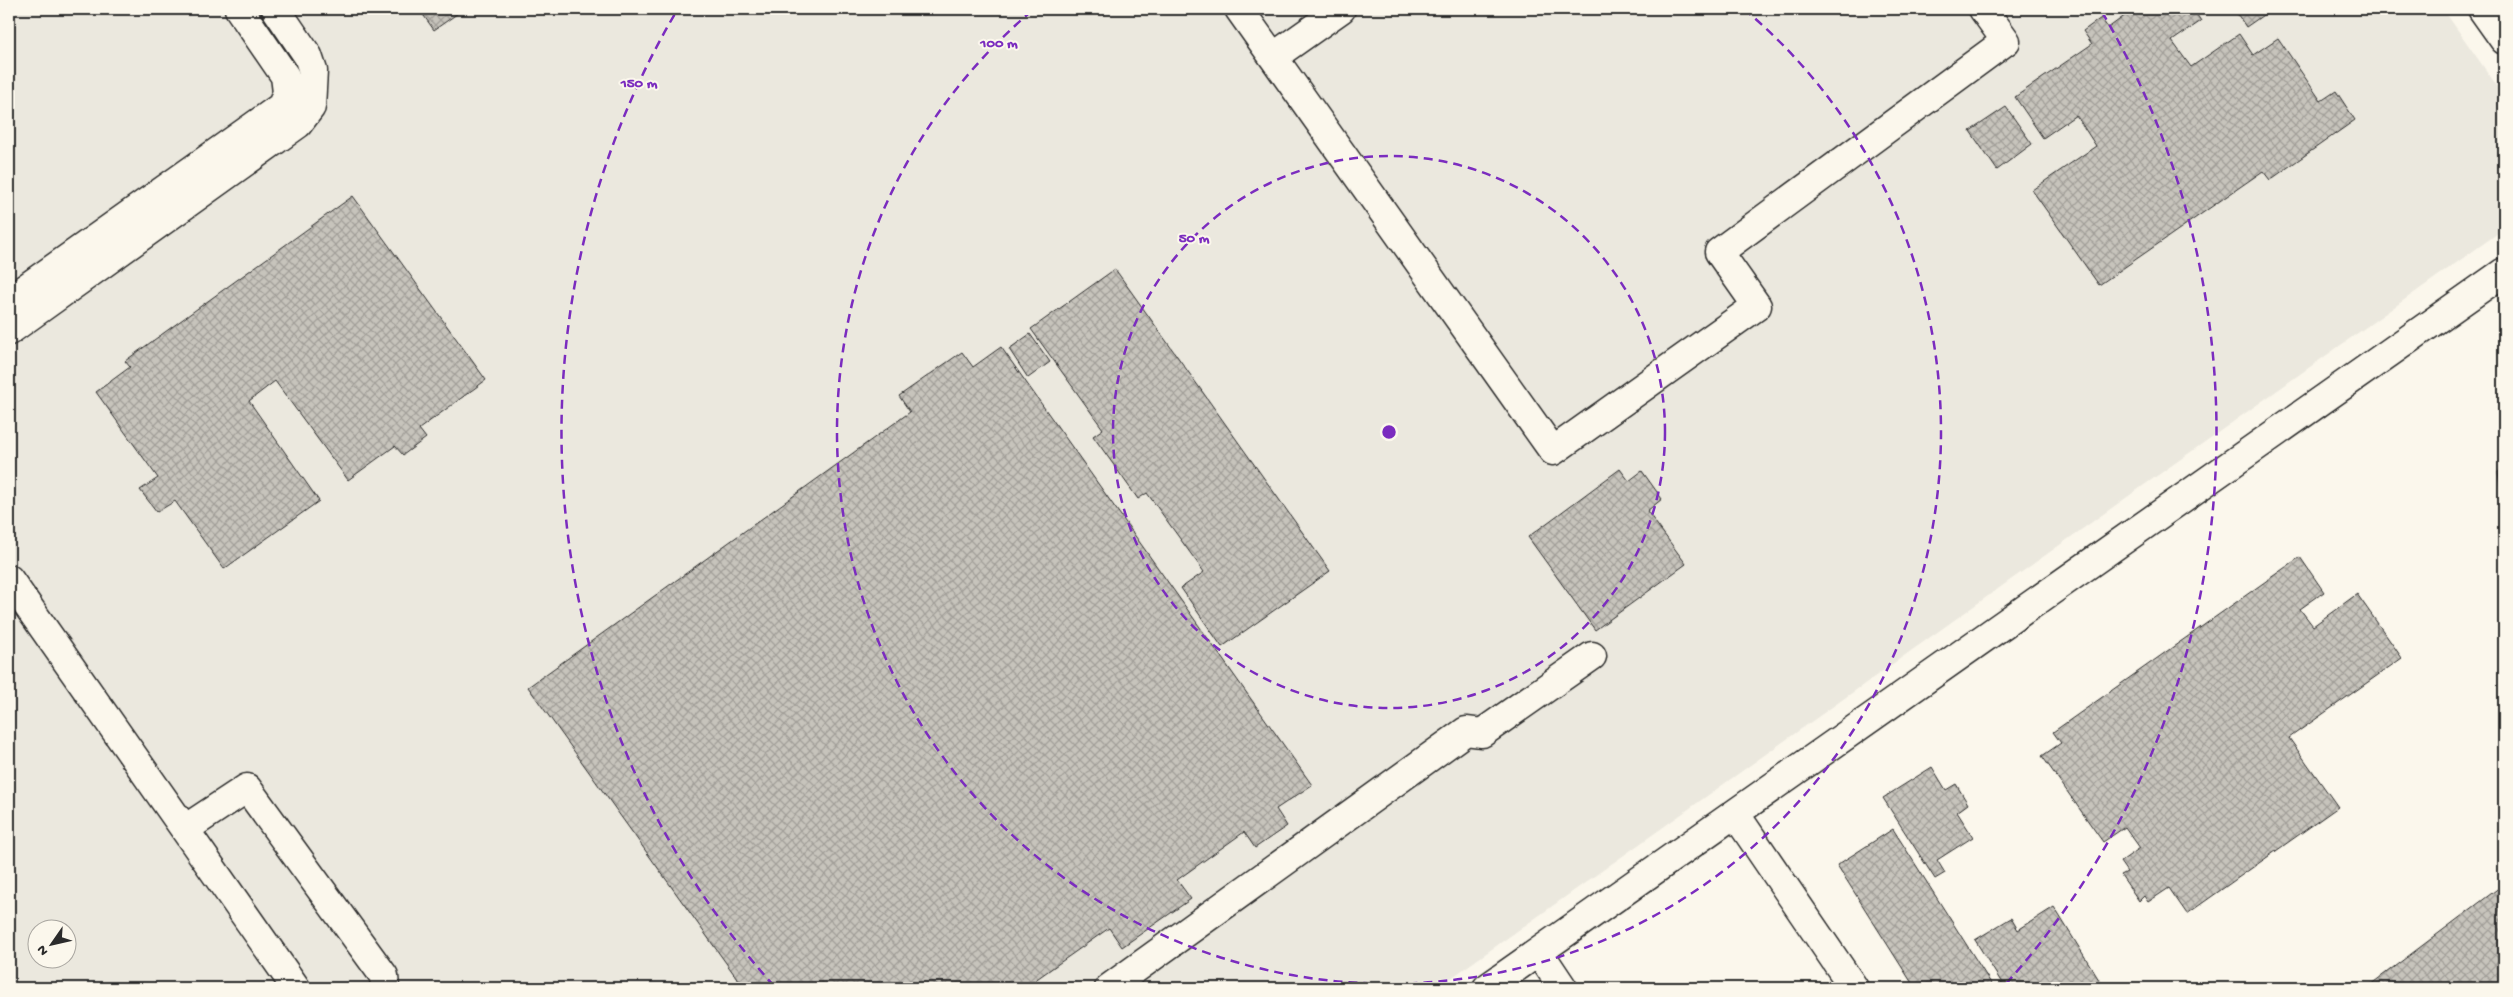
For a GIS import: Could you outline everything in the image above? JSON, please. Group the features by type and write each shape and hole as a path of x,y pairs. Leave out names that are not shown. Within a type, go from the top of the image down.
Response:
{"street":[{"path":"9,300 282,106 287,92 285,76 240,9"},
{"path":"9,331 298,124 311,107 313,71 308,56 276,9"},
{"path":"1239,9 1553,451 1757,306 1719,252 2006,41 1983,9"},
{"path":"1273,57 1341,9"},
{"path":"2482,9 2504,40"},
{"path":"1487,988 1736,815 2504,272"},
{"path":"9,579 296,988"},
{"path":"1109,988 1466,731 1482,733 1592,656"},
{"path":"185,829 247,788 384,976 385,988"},
{"path":"1736,815 1854,988"},
{"path":"1540,952 1563,988"}],"shaded area":[{"path":"9,9 2443,9 2504,96 2504,229 1437,988 9,988"}],"building":[{"path":"419,9 464,9 434,30"},
{"path":"2134,9 2193,9 2201,21 2172,41 2191,67 2239,34 2253,55 2278,38 2321,101 2336,91 2355,120 2270,180 2263,171 2099,285 2032,190 2096,146 2076,115 2043,138 2015,97 2092,44 2083,31 2101,18 2108,28"},
{"path":"2234,9 2268,9 2269,11 2246,27"},
{"path":"2006,107 2032,144 1997,170 1970,131"},
{"path":"353,196 486,380 419,429 426,438 403,455 395,446 348,480 275,381 249,401 319,501 224,569 175,501 157,512 140,490 158,478 96,392 130,367 125,361"},
{"path":"1115,269 1330,571 1222,647 1181,588 1204,572 1147,493 1138,499 1093,436 1103,429 1031,329"},
{"path":"1030,334 1050,362 1028,378 1009,349"},
{"path":"1001,347 1312,785 1276,809 1287,826 1255,848 1244,832 1177,880 1191,899 1122,947 1109,928 1024,988 744,988 528,687 910,412 899,396 962,352 973,367"},
{"path":"2504,468 2504,512 2498,472"},
{"path":"1620,469 1629,481 1642,471 1662,499 1647,511 1686,564 1595,630 1528,537"},
{"path":"2300,557 2324,592 2300,609 2313,626 2357,594 2402,658 2289,738 2338,807 2187,914 2169,888 2148,902 2144,896 2139,901 2121,875 2127,872 2120,862 2140,848 2125,827 2103,842 2042,756 2061,743 2053,732"},
{"path":"1932,767 1946,790 1956,784 1968,804 1957,812 1973,837 1937,860 1945,873 1935,879 1883,798"},
{"path":"1893,829 1994,988 1915,988 1837,865"},
{"path":"2504,884 2504,988 2366,988"},
{"path":"2054,907 2104,988 2005,988 1975,940 2011,918 2018,930"}]}
